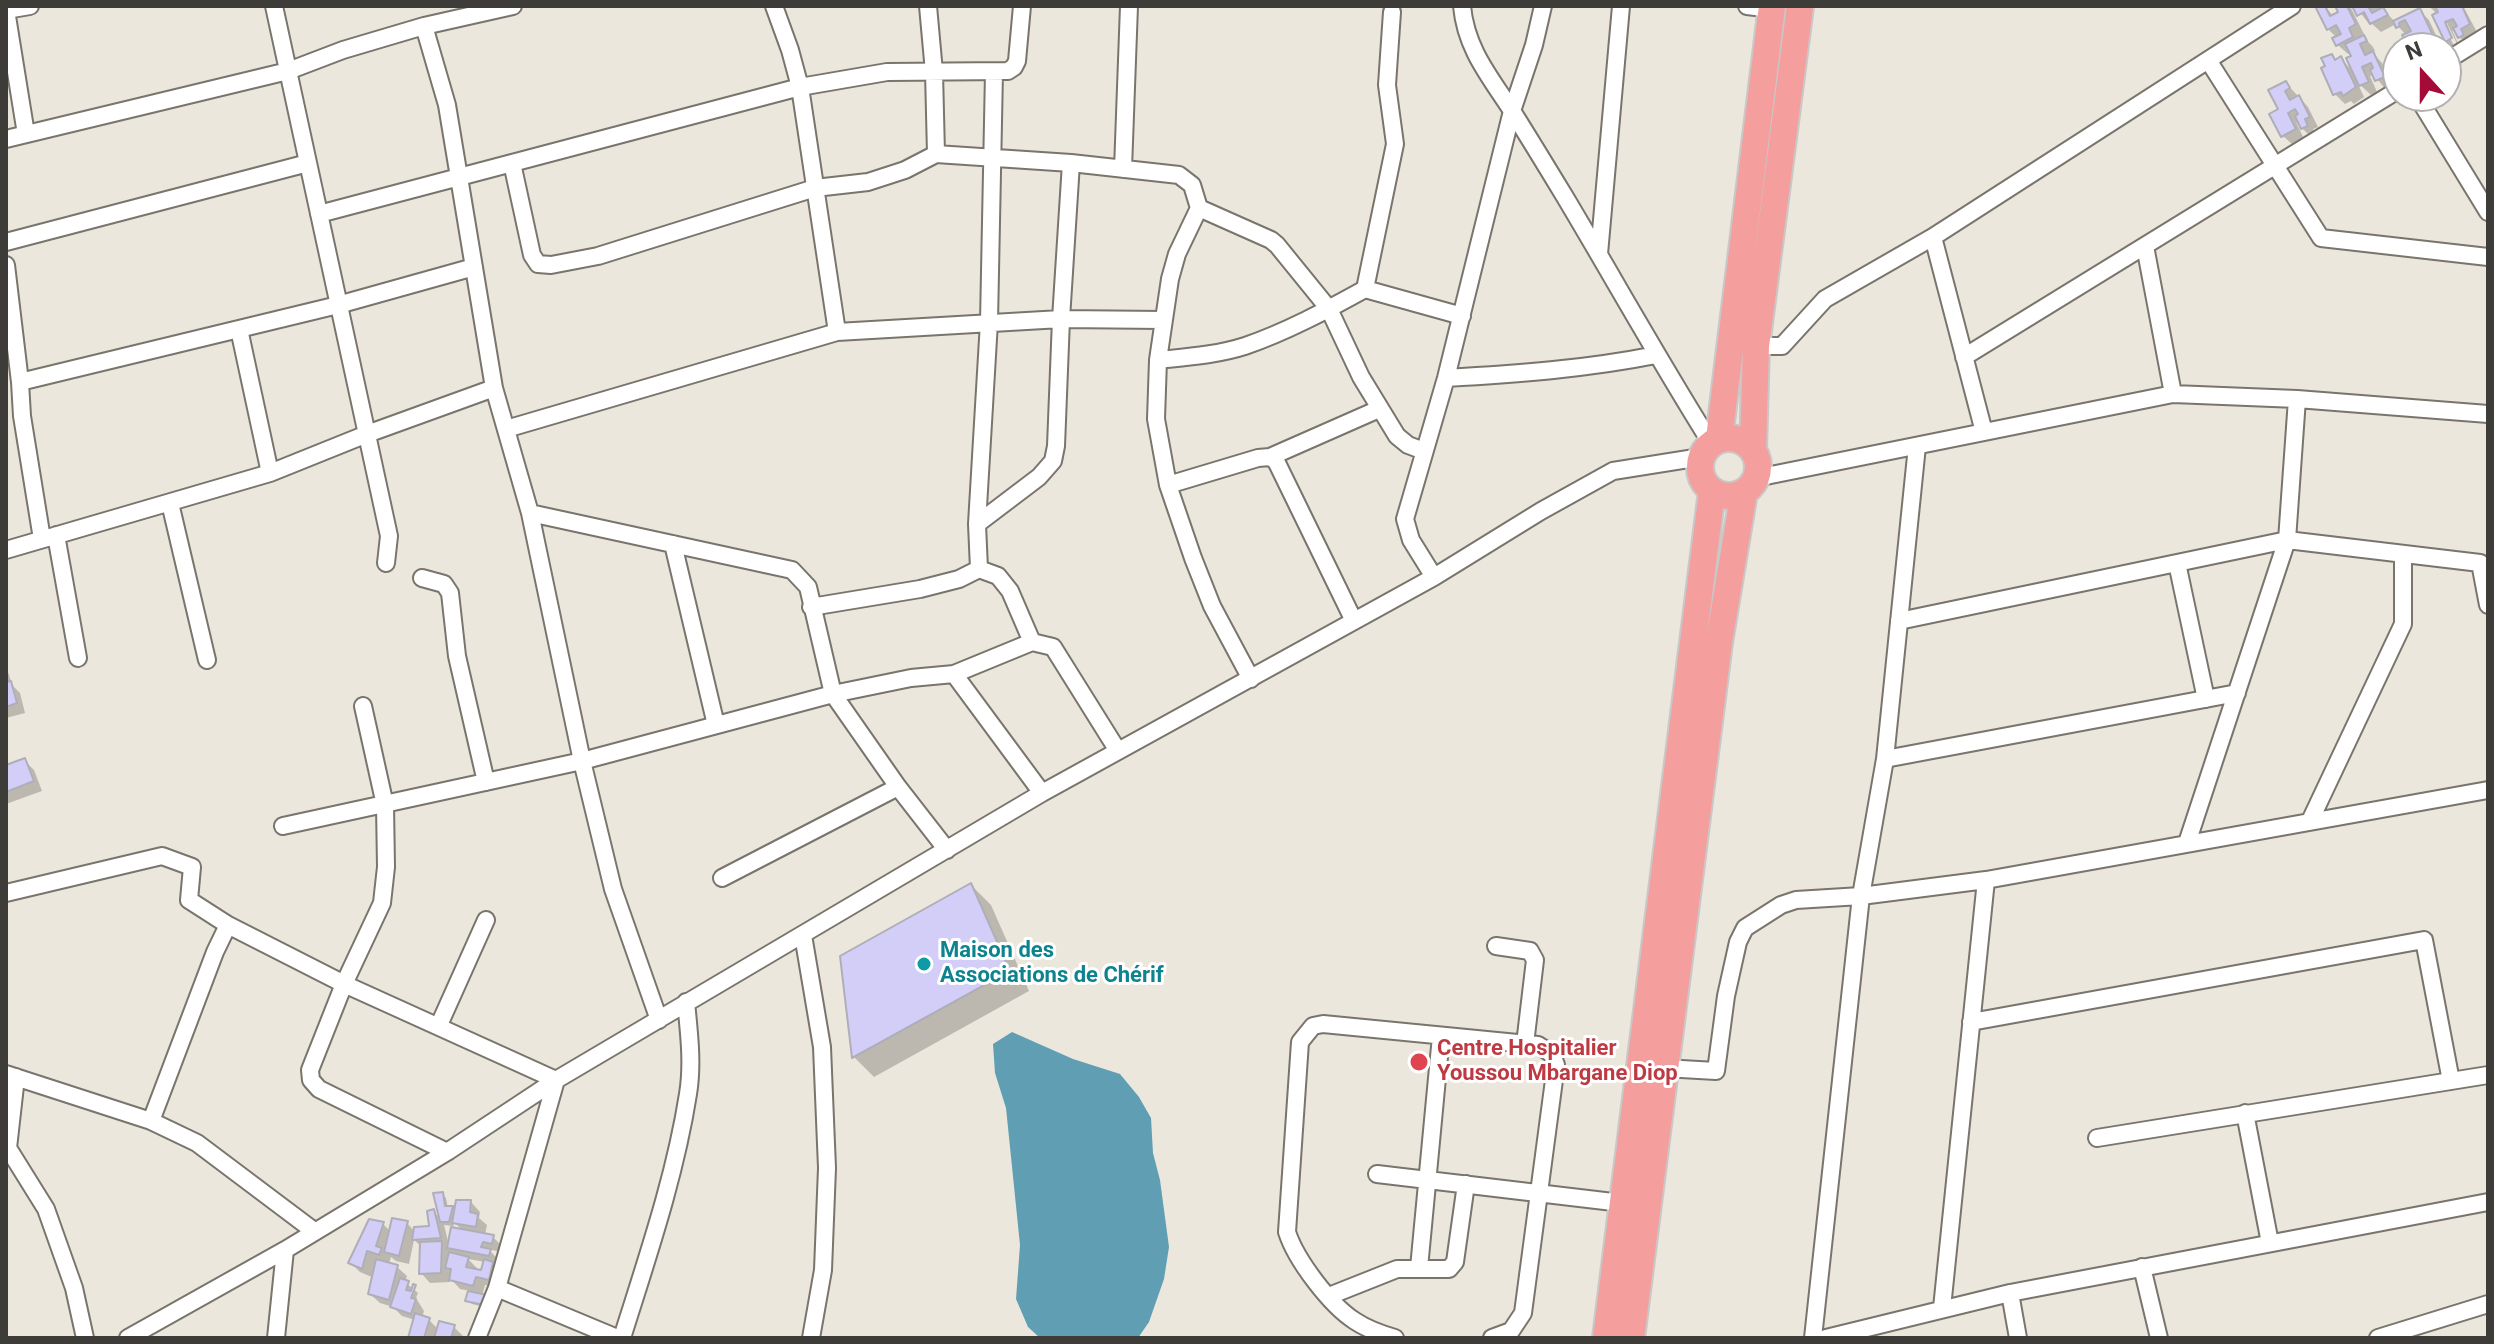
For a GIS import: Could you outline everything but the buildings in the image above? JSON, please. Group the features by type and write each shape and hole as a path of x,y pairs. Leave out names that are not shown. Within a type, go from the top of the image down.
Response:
{"main road":[{"path":"1606,1338 1664,1068 1719,642 1750,485 1759,468 1753,449 1756,346 1800,6"},
{"path":"1750,485 1728,496 1712,491 1701,476 1710,446 1763,7"},
{"path":"1710,446 1732,437 1744,441 1753,449"},
{"path":"1631,1338 1634,1204 1712,491"}],"street":[{"path":"26,134 6,10 30,6"},
{"path":"274,6 389,536 386,563"},
{"path":"774,6 800,87 837,332"},
{"path":"928,6 934,72 936,154"},
{"path":"319,214 800,87 887,72 1008,71 1016,64 1022,6"},
{"path":"1123,169 1129,6"},
{"path":"128,1338 285,1250 447,1152 556,1080 1042,793 1434,577 1541,511 1613,471 1710,446 1599,254 1476,58 1469,42 1462,6"},
{"path":"1434,577 1411,540 1405,519 1446,378 1512,111 1534,45 1543,6"},
{"path":"1599,254 1621,6"},
{"path":"1756,346 1782,346 1825,299 1933,237 2292,6"},
{"path":"6,139 288,71 343,50 502,7"},
{"path":"1365,289 1395,144 1387,85 1392,12"},
{"path":"424,26 447,105 494,388 530,513 582,761 613,889 659,1020"},
{"path":"2462,51 2488,35"},
{"path":"2208,60 2321,238 2488,257"},
{"path":"979,569 977,524 989,322 994,72"},
{"path":"1964,357 2382,100"},
{"path":"2427,112 2488,212"},
{"path":"512,163 532,255 538,264 551,265 598,256 815,188 868,182 905,170 936,154 1071,163 1179,175 1192,185 1199,208 1177,254 1163,320 1156,419 1168,485 1212,606 1251,679"},
{"path":"6,242 308,163"},
{"path":"977,524 1039,477 1053,461 1071,163"},
{"path":"1199,208 1271,240 1329,309 1379,409 1402,442 1424,451"},
{"path":"1933,237 1984,432"},
{"path":"2145,246 2173,394"},
{"path":"20,382 338,305 474,267"},
{"path":"6,272 22,416 78,658"},
{"path":"1158,360 1205,355 1246,346 1329,309 1365,289 1462,316"},
{"path":"506,429 837,332 1061,319 1163,320"},
{"path":"239,329 270,473"},
{"path":"1446,378 1560,370 1656,355"},
{"path":"6,550 270,473 494,388"},
{"path":"1750,485 1917,446 2173,394 2297,399 2488,414"},
{"path":"2187,843 2287,540 2297,399"},
{"path":"1168,485 1270,457 1379,409"},
{"path":"1813,1338 1861,896 1885,759 1917,446"},
{"path":"1270,457 1279,463 1354,621"},
{"path":"170,503 207,660"},
{"path":"530,513 792,570 808,587 833,694 947,850"},
{"path":"1899,621 2287,540 2480,563 2488,605"},
{"path":"673,544 716,725"},
{"path":"2310,821 2403,624 2403,554"},
{"path":"2177,563 2206,699"},
{"path":"811,607 920,589 959,579 979,569 998,576 1010,591 1032,642"},
{"path":"422,578 444,584 450,593 457,656 486,782"},
{"path":"283,826 582,761 833,694 911,678 954,674 1032,642 1053,647 1118,751"},
{"path":"954,674 1042,793"},
{"path":"1885,759 2237,693"},
{"path":"363,706 385,805 386,867 382,903 344,984 310,1070 311,1080 319,1089 447,1152"},
{"path":"722,878 898,787"},
{"path":"1664,1068 1716,1071 1726,996 1738,942 1745,928 1769,912 1796,900 1861,896 1986,880 2488,790"},
{"path":"6,893 162,856 192,867 189,900 228,925 344,984 556,1080"},
{"path":"1942,1308 1986,880"},
{"path":"439,1025 486,920"},
{"path":"151,1121 228,925"},
{"path":"803,935 822,1047 827,1168 823,1270 811,1338"},
{"path":"1971,1022 2424,940 2451,1081"},
{"path":"1496,946 1530,951 1535,960 1525,1044"},
{"path":"497,1288 619,1338 660,1217 689,1092 690,1041 686,1002"},
{"path":"1395,1338 1354,1321 1338,1308 1299,1258 1287,1232 1300,1042 1313,1026 1323,1024 1538,1045 1552,1054 1556,1065 1523,1313 1511,1331 1492,1338"},
{"path":"1419,1268 1441,1036"},
{"path":"85,1338 74,1288 46,1209 8,1148 11,1075 151,1121 197,1143 314,1231"},
{"path":"2097,1138 2488,1075"},
{"path":"477,1338 497,1288 556,1080"},
{"path":"2245,1113 2270,1243"},
{"path":"1377,1174 1634,1204"},
{"path":"1329,1296 1397,1269 1449,1269 1455,1262 1466,1184"},
{"path":"1826,1338 2010,1293 2488,1202"},
{"path":"276,1338 285,1250"},
{"path":"2142,1267 2159,1338"},
{"path":"2010,1293 2018,1338"},
{"path":"2378,1338 2483,1305 2488,1321"}],"water":[{"path":"1012,1032 1073,1059 1120,1074 1151,1118 1153,1153 1169,1247 1164,1279 1149,1322 1138,1338 1040,1338 1028,1327 1016,1299 1020,1245 1006,1108 995,1073 993,1044"}],"place":[{"name":"Maison des Associations de Chérif","path":"924,964"},
{"name":"Centre Hospitalier Youssou Mbargane Diop","path":"1419,1062"}]}
